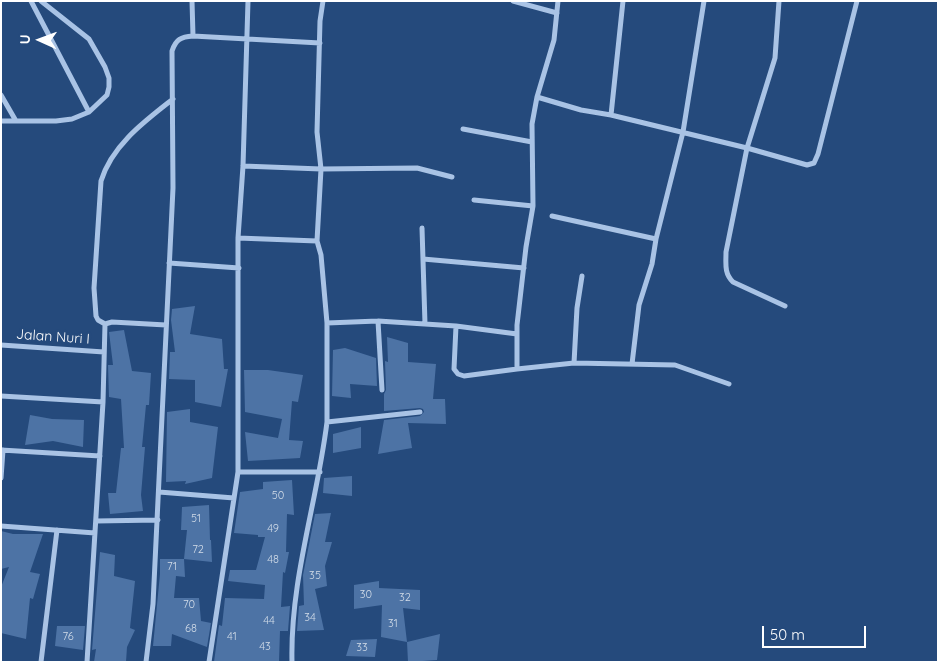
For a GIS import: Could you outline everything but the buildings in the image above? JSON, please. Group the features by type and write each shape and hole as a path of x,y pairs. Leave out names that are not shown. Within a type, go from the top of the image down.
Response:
{"street":[{"path":"31,1 89,112"},
{"path":"1,121 56,121 72,119 89,112 107,95 109,78 89,39 41,1"},
{"path":"192,1 193,36"},
{"path":"209,662 238,472 238,238 243,166 248,1"},
{"path":"292,662 296,590 304,542 320,472 327,422 328,323 321,255 317,241 321,169 317,132 320,21 323,1"},
{"path":"513,1 557,13"},
{"path":"517,369 517,334 526,247 533,206 532,124 537,97 554,40 558,1"},
{"path":"611,115 623,1"},
{"path":"632,364 639,305 652,264 656,239 683,132 704,1"},
{"path":"780,1 775,58 746,148 726,252 726,271 733,282 785,306"},
{"path":"537,97 581,110 683,132 807,165 814,163 818,154 857,1"},
{"path":"146,662 153,604 158,520 173,188 172,51 176,41 183,37 193,36 320,44"},
{"path":"1,95 16,120"},
{"path":"166,326 112,322 105,324 98,320 96,316 94,288 101,181 105,170 112,156 143,122 173,99"},
{"path":"463,130 532,142"},
{"path":"243,166 321,169 417,168 452,177"},
{"path":"474,200 533,206"},
{"path":"552,216 656,239"},
{"path":"422,228 425,324"},
{"path":"238,238 317,241"},
{"path":"423,259 524,268"},
{"path":"169,263 239,268"},
{"path":"574,363 577,308 582,276"},
{"path":"328,323 378,321 456,326 517,334"},
{"path":"378,321 382,390"},
{"path":"87,662 103,402 105,324"},
{"path":"456,326 454,369 458,374 464,376 574,363 675,365 729,384"},
{"name":"Jalan Nuri I","path":"1,345 104,352"},
{"path":"1,396 103,402"},
{"path":"327,422 420,412"},
{"path":"1,478 2,450 100,456"},
{"path":"238,472 320,472"},
{"path":"159,492 234,498"},
{"path":"96,521 158,520"},
{"path":"1,526 95,534"},
{"path":"41,662 57,530"}]}
